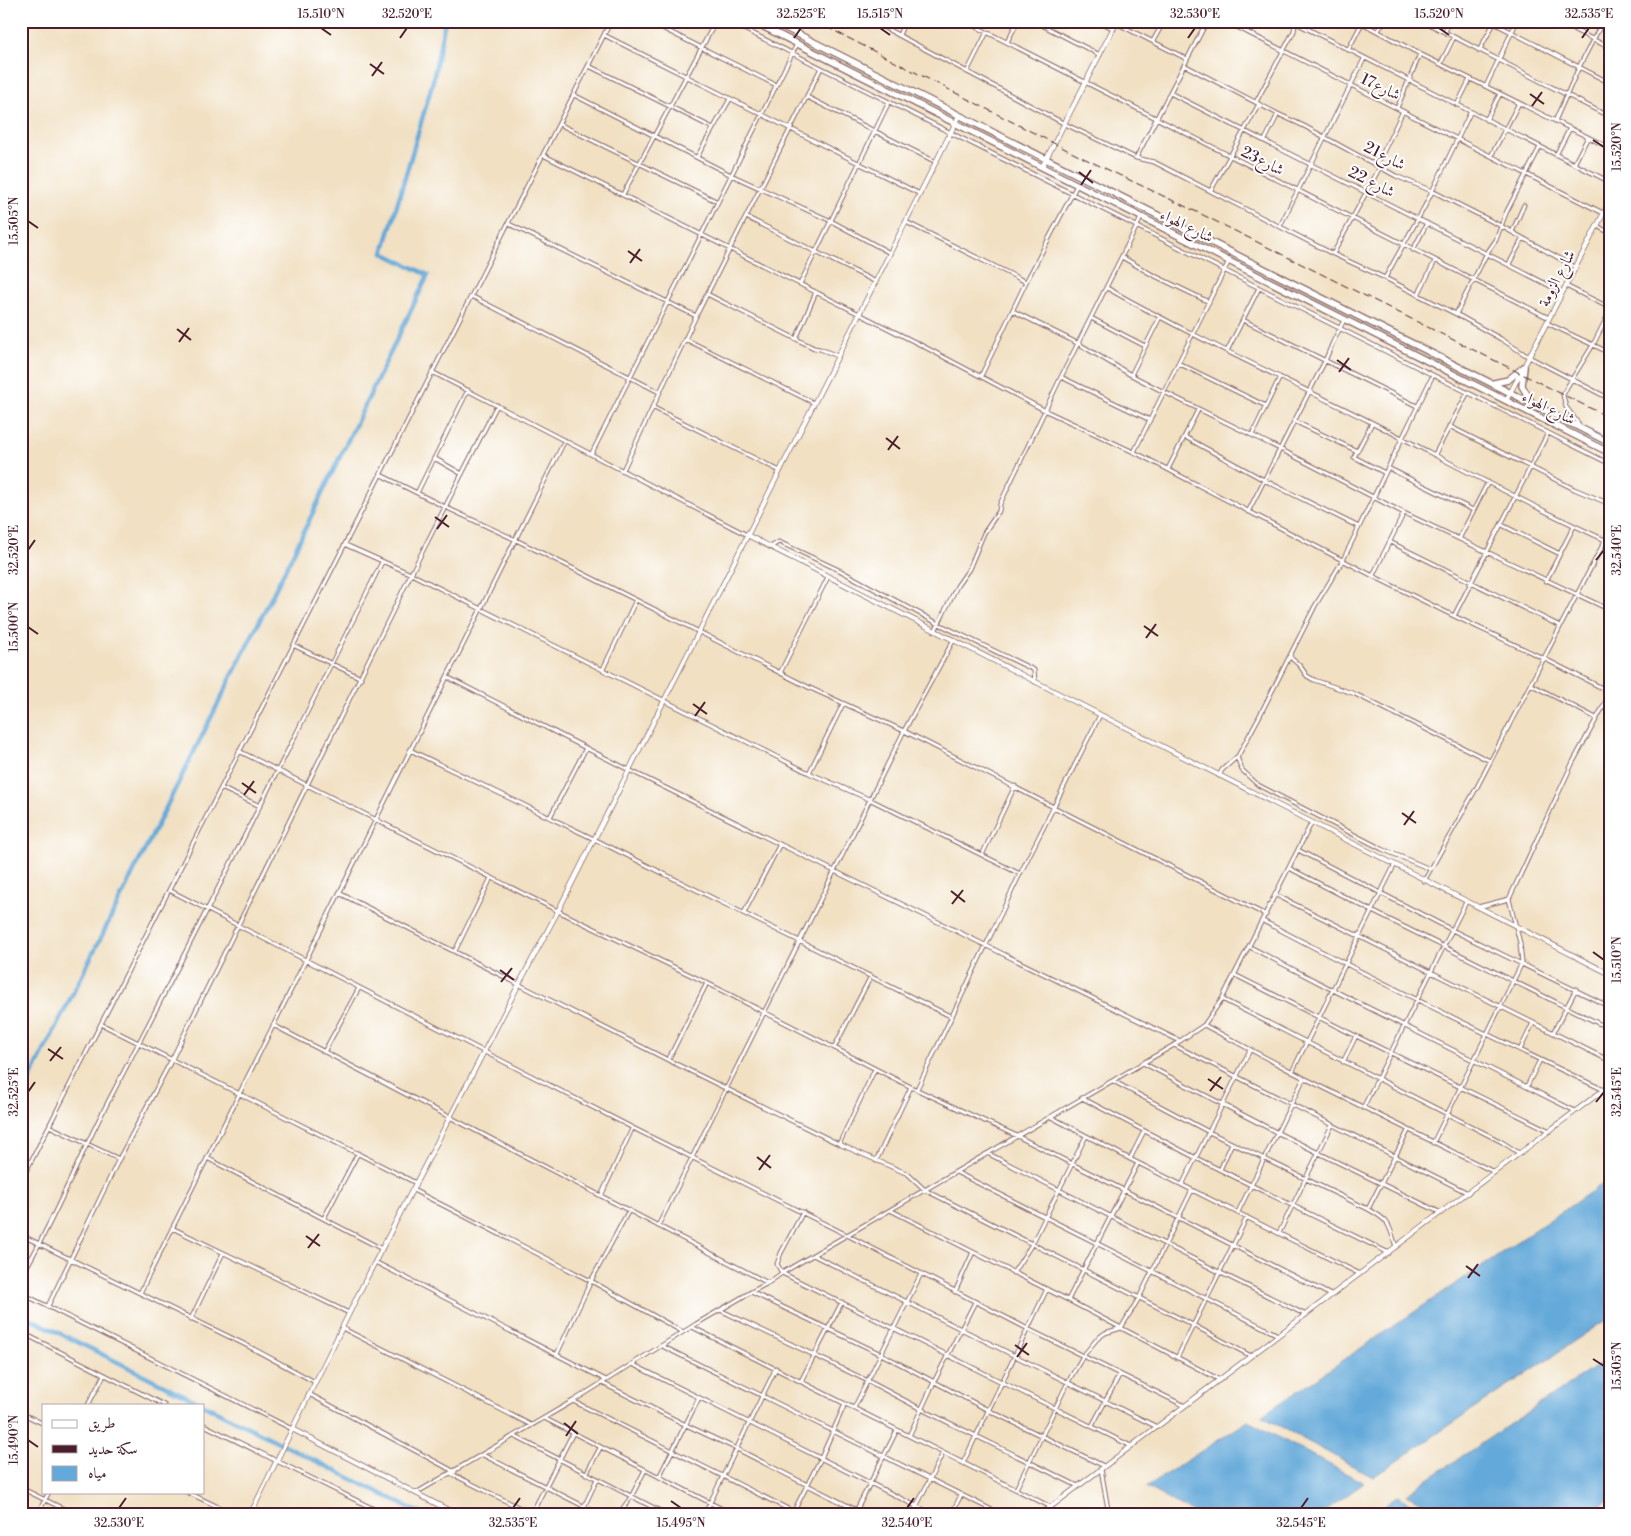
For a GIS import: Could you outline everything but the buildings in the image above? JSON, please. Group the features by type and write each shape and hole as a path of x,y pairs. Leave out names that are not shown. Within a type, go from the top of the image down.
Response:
{"highway":[{"name":"شارع الهواء","path":"752,21 1610,453"},
{"name":"شارع الهواء","path":"772,21 1610,443"},
{"path":"1493,383 1508,380 1524,367"},
{"path":"1524,367 1522,386 1532,403"}],"street":[{"path":"21,1181 239,750 295,646 611,21"},
{"path":"648,21 776,85"},
{"path":"623,194 716,21"},
{"path":"728,21 1610,464"},
{"path":"872,21 1065,124 1136,158 1154,162 1333,254 1456,314 1529,358 1610,398"},
{"path":"899,35 906,21"},
{"name":"شارع23","path":"965,21 1473,280 1610,353"},
{"path":"1007,42 1018,21"},
{"path":"1034,21 1100,55"},
{"path":"1045,27 1048,21"},
{"path":"1099,21 1114,29"},
{"path":"1154,41 1164,21"},
{"path":"1136,158 1207,21"},
{"name":"شارع17","path":"1225,21 1603,213"},
{"path":"1378,31 1384,21"},
{"path":"1423,21 1610,117"},
{"path":"1445,32 1450,21"},
{"path":"1486,86 1517,21"},
{"path":"1557,21 1610,48"},
{"path":"1555,121 1579,67 1603,21"},
{"path":"1042,168 1117,22 1187,59"},
{"path":"1210,190 1244,129 1294,31 1294,22 1610,182"},
{"path":"1348,50 1360,22 1420,54 1610,148"},
{"path":"1479,51 1492,22 1610,83"},
{"path":"968,72 986,32"},
{"path":"604,35 920,194"},
{"path":"1441,63 1454,38"},
{"path":"592,453 797,44"},
{"path":"1397,108 1420,54"},
{"path":"1280,226 1364,58"},
{"name":"شارع21","path":"1184,65 1379,166 1501,226 1575,267"},
{"path":"589,66 714,128"},
{"path":"623,470 696,316 821,68"},
{"path":"1457,105 1470,79"},
{"name":"شارع 22","path":"1170,93 1562,292"},
{"path":"1486,120 1500,94"},
{"path":"574,95 890,253"},
{"path":"807,97 936,162"},
{"path":"697,157 730,99"},
{"path":"800,284 889,102"},
{"path":"1491,156 1519,103"},
{"path":"1333,254 1379,166 1403,111"},
{"path":"1385,278 1432,192 1470,112"},
{"path":"1265,140 1278,114"},
{"path":"250,1515 349,1313 558,911 959,115"},
{"path":"559,124 718,202"},
{"path":"1556,156 1570,128"},
{"path":"1574,164 1588,137"},
{"path":"1456,314 1487,253 1496,240 1540,147"},
{"path":"543,155 816,292 1046,411 1168,469 1372,576 1543,658 1610,693 1596,718 1509,900 1522,963 1433,1143"},
{"path":"981,376 1026,282 1071,193 1077,185"},
{"name":"شارع الزومة","path":"1506,401 1610,200"},
{"path":"1512,232 1524,205"},
{"path":"746,217 876,282"},
{"path":"935,632 957,586 969,569 984,533 999,511 1000,504 1061,377 1141,218"},
{"path":"906,222 1026,282"},
{"path":"1413,250 1428,223"},
{"path":"509,224 696,316"},
{"path":"1596,226 1610,233"},
{"path":"1510,264 1523,238"},
{"path":"1122,257 1151,274 1209,302"},
{"path":"1134,452 1228,261"},
{"path":"1418,295 1435,261"},
{"path":"1566,286 1610,310 1593,345 1566,387 1563,395 1570,414 1582,429"},
{"path":"1107,288 1193,334 1401,439 1435,454 1574,526 1607,538"},
{"path":"1227,351 1259,288"},
{"path":"796,339 816,292"},
{"path":"708,294 814,348 838,356"},
{"path":"473,296 660,392"},
{"path":"1013,311 1079,344 1131,375 1198,410 1280,449 1404,514 1610,610"},
{"path":"1131,375 1160,317"},
{"path":"1091,318 1145,346"},
{"path":"1243,320 1417,406"},
{"path":"1248,512 1310,392 1344,320"},
{"path":"686,339 814,403"},
{"path":"1178,363 1266,406"},
{"path":"432,372 592,453 935,632 1610,974"},
{"path":"1218,776 1222,770 1238,757 1315,606 1343,560 1433,375"},
{"path":"1061,377 1150,420"},
{"path":"1252,435 1280,377"},
{"path":"417,493 468,390"},
{"path":"1435,454 1468,392"},
{"path":"48,1306 119,1159 172,1059 411,574 498,405"},
{"path":"652,407 780,471"},
{"path":"1168,469 1198,410"},
{"path":"1294,421 1357,450"},
{"path":"1372,423 1354,457 1385,473"},
{"path":"1449,426 1531,468 1610,504"},
{"path":"1454,616 1548,433"},
{"path":"1185,437 1264,480 1359,527"},
{"path":"140,1293 565,440"},
{"path":"434,458 462,474"},
{"path":"1388,468 1473,510"},
{"path":"381,475 516,540 843,704 904,731 1015,786 1266,915"},
{"path":"1459,540 1488,482"},
{"path":"1372,576 1404,514"},
{"path":"1502,525 1560,554"},
{"path":"1546,581 1574,526"},
{"path":"1424,881 1490,761 1610,531"},
{"path":"769,547 777,542 788,546 939,624 1034,670 1035,682"},
{"path":"1390,542 1560,626"},
{"path":"346,544 481,608 809,773 871,800 1020,874"},
{"path":"21,1277 40,1245 86,1144 208,910 382,562"},
{"path":"780,673 828,577"},
{"path":"603,669 636,600"},
{"path":"658,1226 728,1089 763,1012 904,731 953,641"},
{"path":"295,646 361,678"},
{"path":"1290,657 1307,676 1314,680 1355,694 1490,761"},
{"path":"447,677 629,770 1180,1041"},
{"path":"1530,684 1596,718"},
{"path":"809,773 843,704"},
{"path":"916,1089 1020,874 1100,715"},
{"path":"550,818 586,748"},
{"path":"239,750 491,878 707,983 875,1069 1017,1136 1178,1219 1332,1295"},
{"path":"410,750 594,838 952,1017"},
{"path":"1238,757 1242,770 1258,785 1382,849 1430,870"},
{"path":"982,855 1015,786"},
{"path":"221,788 260,806"},
{"path":"416,1494 607,1380 692,1326 1174,1045 1204,1025 1222,999 1250,947 1311,824"},
{"path":"744,913 780,844"},
{"path":"1298,850 1452,930 1610,1007"},
{"path":"1292,1072 1394,866"},
{"path":"1289,868 1610,1029"},
{"path":"455,951 491,878"},
{"path":"169,890 633,1128 803,1212 955,1292 1185,1406"},
{"path":"339,893 668,1060 840,1144 908,1174 925,1190 1251,1357"},
{"path":"1276,895 1610,1061"},
{"path":"1476,907 1509,900"},
{"path":"1363,1108 1466,902"},
{"path":"1263,921 1486,1035 1604,1090"},
{"path":"1250,947 1575,1111"},
{"path":"1235,975 1550,1131"},
{"path":"834,1048 871,976"},
{"path":"668,1060 707,983"},
{"path":"324,1052 359,988"},
{"path":"1553,1033 1576,989"},
{"path":"1222,999 1502,1142 1519,1153"},
{"path":"1520,1050 1533,1023"},
{"path":"101,1024 416,1183"},
{"path":"273,1025 768,1283"},
{"path":"1204,1025 1363,1108 1494,1172"},
{"path":"1343,1062 1356,1036"},
{"path":"1174,1045 1236,1078 1468,1193"},
{"path":"1182,1185 1250,1050"},
{"path":"1527,1086 1540,1060"},
{"path":"1143,1063 1276,1132 1441,1213"},
{"path":"840,1144 875,1069"},
{"path":"1238,1212 1304,1078"},
{"path":"1112,1081 1209,1132 1368,1208 1386,1220 1390,1226 1396,1247"},
{"path":"1040,1515 1610,1085"},
{"path":"876,1160 912,1087"},
{"path":"1081,1098 1196,1158 1389,1253"},
{"path":"1051,1117 1138,1164 1360,1274"},
{"path":"1279,1233 1332,1125"},
{"path":"49,1126 119,1159"},
{"path":"601,1196 633,1128"},
{"path":"1368,1208 1408,1130"},
{"path":"1130,1159 1144,1131"},
{"path":"1013,1273 1032,1244 1086,1136"},
{"path":"1220,1170 1232,1143"},
{"path":"324,1218 358,1153"},
{"path":"988,1154 1306,1315"},
{"path":"207,1158 382,1249"},
{"path":"1068,1300 1138,1164"},
{"path":"955,1172 1279,1336"},
{"path":"413,1190 591,1281 683,1332"},
{"path":"1016,1489 1068,1382 1083,1356 1097,1339 1105,1333 1121,1328 1139,1298 1192,1190"},
{"path":"558,1354 591,1281 628,1210"},
{"path":"890,1210 1221,1380"},
{"path":"803,1212 777,1264 782,1273 948,1357 1131,1446"},
{"path":"1177,1358 1247,1217"},
{"path":"172,1228 349,1313"},
{"path":"21,1235 246,1345 316,1382"},
{"path":"955,1292 973,1252"},
{"path":"191,1319 223,1253"},
{"path":"813,1255 1157,1427"},
{"path":"375,1262 607,1380"},
{"path":"854,1408 921,1274"},
{"path":"963,1463 1047,1289"},
{"path":"751,1292 881,1354 1102,1467"},
{"path":"21,1293 458,1515"},
{"path":"801,1381 842,1302"},
{"path":"909,1436 975,1302"},
{"path":"720,1310 868,1381 1078,1486"},
{"path":"692,1326 1052,1506"},
{"path":"342,1328 531,1425"},
{"path":"21,1342 23,1333 162,1404"},
{"path":"662,1345 1002,1515"},
{"path":"632,1364 934,1515"},
{"path":"704,1515 776,1368"},
{"path":"1092,1426 1120,1374"},
{"path":"89,1404 104,1375"},
{"path":"602,1383 737,1448 866,1515"},
{"path":"309,1394 532,1514 573,1433"},
{"path":"659,1477 699,1398"},
{"path":"572,1401 724,1476 792,1513 800,1515"},
{"path":"792,1513 821,1458 845,1404"},
{"path":"21,1413 42,1423"},
{"path":"544,1418 734,1515"},
{"path":"205,1425 386,1515"},
{"path":"854,1515 897,1430"},
{"path":"514,1436 668,1515"},
{"path":"586,1474 600,1448"},
{"path":"912,1515 943,1453"},
{"path":"483,1455 601,1515"},
{"path":"1102,1467 1109,1515"},
{"path":"618,1515 645,1470"},
{"path":"584,1507 597,1480"},
{"path":"21,1488 76,1515"},
{"path":"38,1515 48,1494"},
{"path":"191,1494 234,1515"},
{"path":"951,1515 961,1495"}],"water":[{"path":"1610,1179 1610,1317 1373,1477 1261,1416"},
{"path":"1610,1357 1610,1499 1586,1515 1446,1515 1406,1494"},
{"path":"1248,1421 1364,1483 1319,1515 1197,1515 1146,1487"},
{"path":"1397,1496 1432,1515 1372,1515"}],"waterway":[{"path":"21,1097 291,558 428,275 383,253 432,85 445,21"},
{"path":"21,1314 202,1404"},
{"path":"205,1406 424,1515"},
{"path":"1119,1511 1127,1515"}],"railway":[{"path":"815,21 1077,155 1199,213 1610,418"}]}
